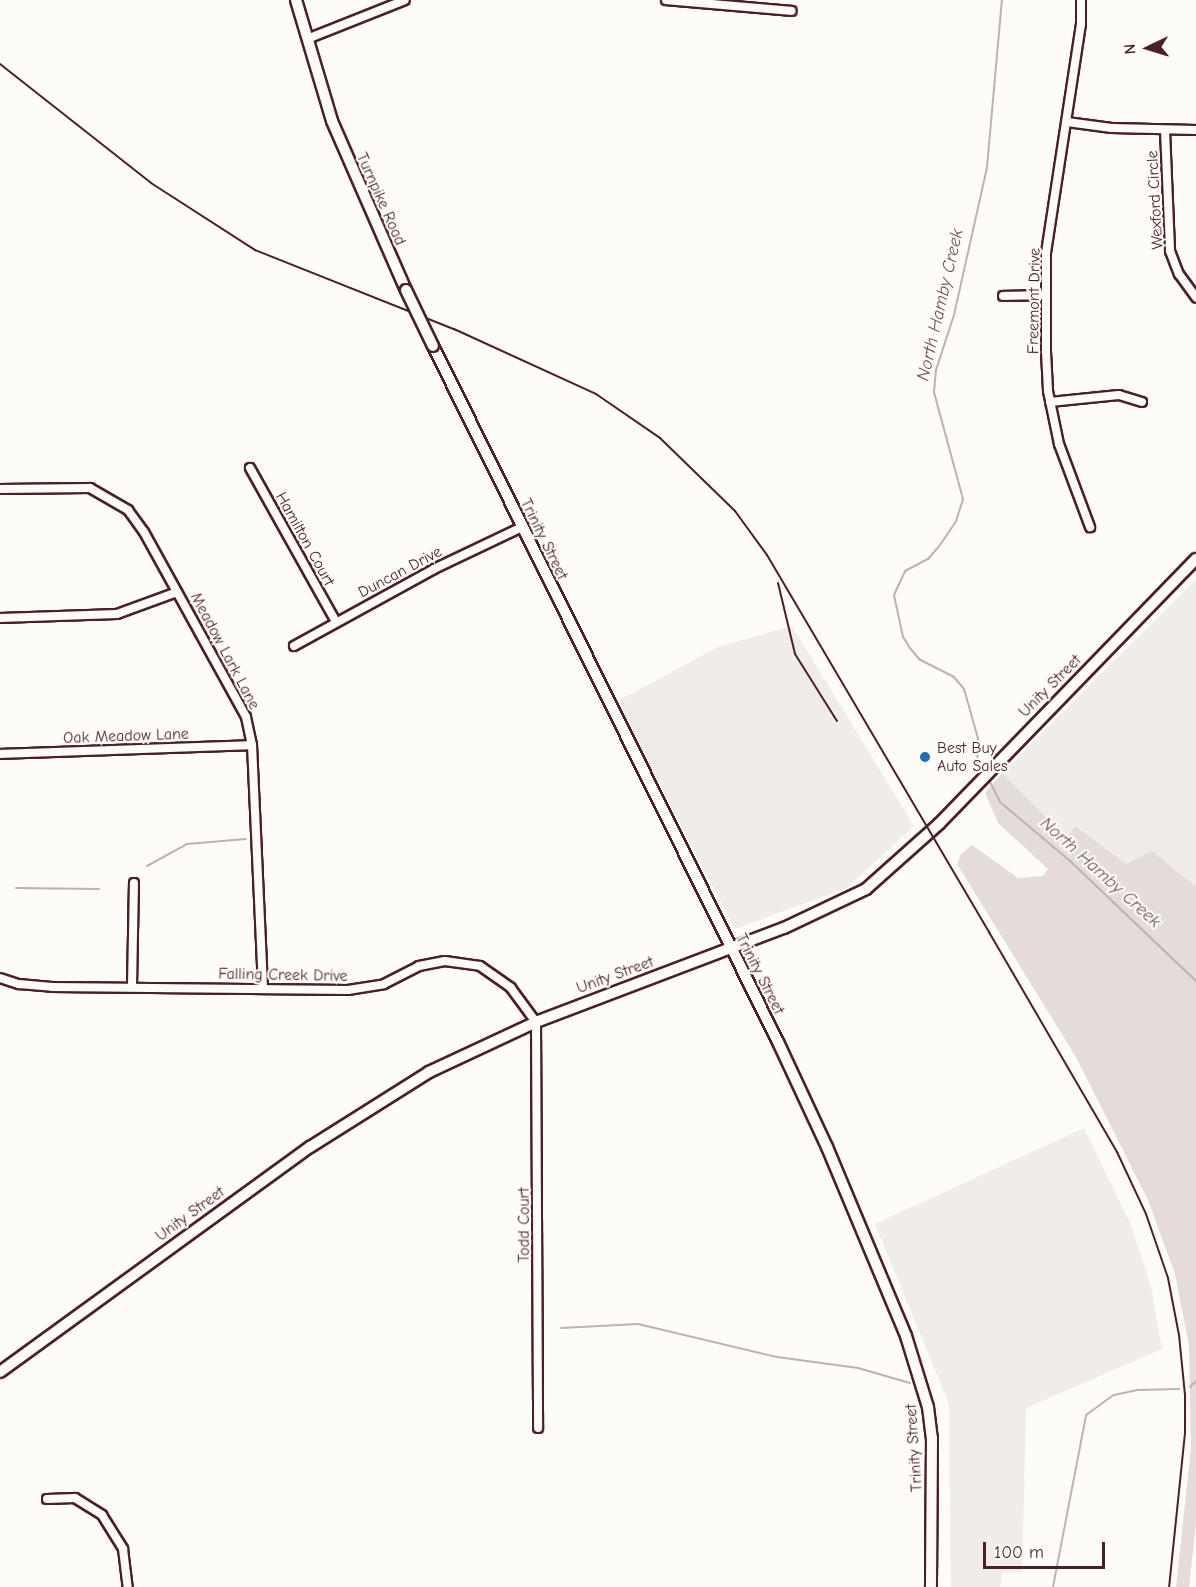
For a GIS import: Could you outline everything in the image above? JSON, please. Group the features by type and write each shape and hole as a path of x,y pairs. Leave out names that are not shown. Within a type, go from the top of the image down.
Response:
{"street":[{"name":"Turnpike Road","path":"296,0 342,149 406,290 462,402"},
{"path":"307,39 405,0"},
{"path":"666,0 792,11"},
{"name":"Freemont Drive","path":"1081,0 1081,24 1046,253 1046,295 1050,402 1059,444 1090,527"},
{"path":"1067,122 1165,130 1196,130"},
{"name":"Wexford Circle","path":"1165,130 1170,251 1179,274 1196,297"},
{"path":"1003,296 1046,295"},
{"path":"1050,402 1119,395 1142,402"},
{"name":"Trinity Street","path":"462,402 827,1147 919,1371 932,1438 932,1587"},
{"name":"Hamilton Court","path":"250,468 336,622"},
{"name":"Meadow Lark Lane","path":"0,489 78,487 106,495 135,518 246,717 252,745 263,988"},
{"name":"Duncan Drive","path":"294,646 336,622 522,527"},
{"name":"Unity Street","path":"0,1372 344,1123 429,1072 536,1022 730,950 838,904 890,870 1196,559"},
{"path":"0,618 117,614 177,592"},
{"name":"Oak Meadow Lane","path":"0,754 252,745"},
{"path":"132,986 134,883"},
{"name":"Falling Creek Drive","path":"0,978 19,984 52,987 366,988 419,966 459,962 480,966 512,988 536,1022"},
{"name":"Todd Court","path":"536,1022 538,1428"},
{"path":"47,1499 75,1498 102,1515 123,1549 128,1587"}],"shaded area":[{"path":"1196,579 1196,887 1152,852 1126,864 1077,826 1069,835 1055,826 1002,773"},
{"path":"792,626 914,826 847,888 735,929 616,702 718,647"},
{"path":"1002,773 1055,826 1069,835 1076,826 1126,864 1152,851 1196,887 1196,1523 1189,1587 1176,1587 1191,1448 1189,1346 1175,1274 1148,1200 1076,1057 957,864 961,854 972,845 1018,878 1043,876 1048,869 998,823 985,793"},
{"path":"1084,1128 1131,1225 1151,1287 1162,1349 1026,1408 1022,1572 1002,1573 1000,1587 951,1587 949,1404 875,1224"}],"waterway":[{"name":"North Hamby Creek","path":"981,769 977,761 979,742 964,689 954,677 920,660 910,648 903,637 894,595 905,571 928,559 940,545 956,521 963,499 934,392 936,370 954,315 987,167 1002,0"},
{"name":"North Hamby Creek","path":"990,782 1000,802 1070,861 1196,981"},
{"path":"147,866 187,844 246,839"},
{"path":"16,888 99,889"},
{"path":"561,1328 638,1324 777,1357 858,1368 910,1383"},
{"name":"North Hamby Creek","path":"1190,1387 1196,1381"},
{"name":"North Hamby Creek","path":"1053,1587 1086,1415 1114,1395 1137,1390 1179,1389"}],"railway":[{"path":"0,64 151,183 255,250 454,329 596,394 660,438 735,511 767,555 989,932 1117,1152 1146,1214 1168,1278 1179,1335 1185,1395 1185,1433 1169,1587"},
{"path":"778,583 795,654 837,721"}],"place":[{"name":"Best Buy Auto Sales","path":"925,757"}]}
